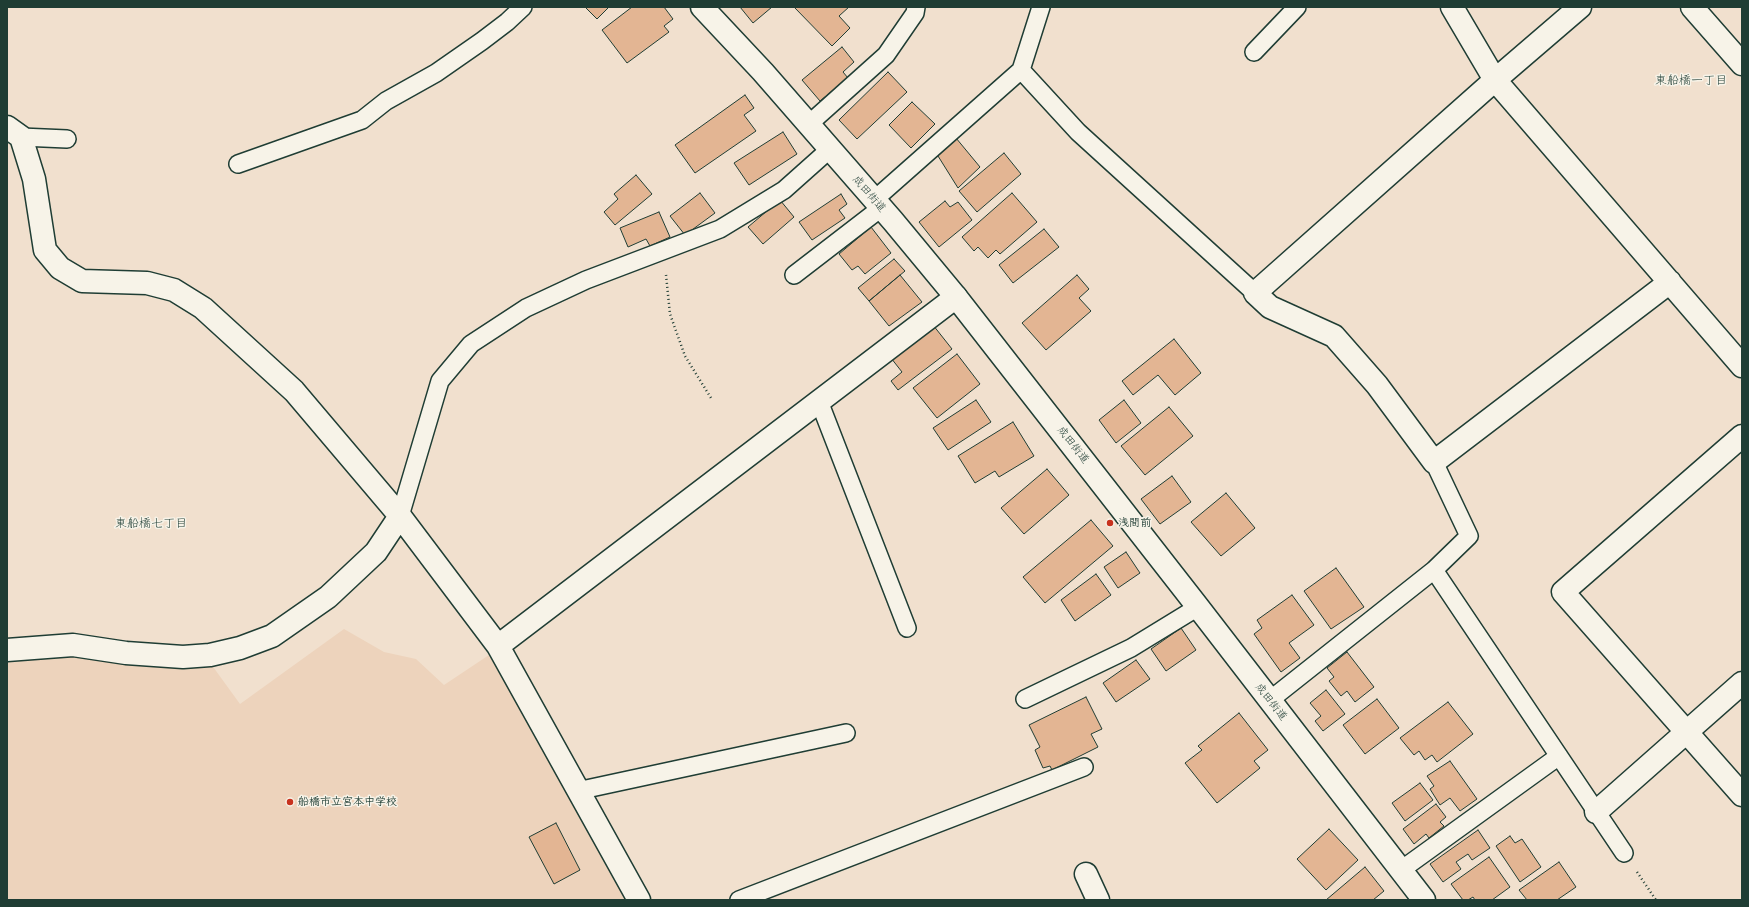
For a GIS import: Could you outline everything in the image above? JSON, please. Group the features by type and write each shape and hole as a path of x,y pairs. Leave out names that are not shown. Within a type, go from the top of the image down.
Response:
{"street":[{"name":"成田街道","path":"702,7 809,124 956,296 1198,606 1424,900"},
{"path":"1452,7 1495,80 1742,366"},
{"path":"1580,7 1495,80 1255,293 1270,307 1334,336 1378,385 1434,462 1670,282"},
{"path":"1692,7 1742,64"},
{"path":"14,132 34,179 45,250 60,268 82,281 147,283 174,290 203,308 294,390 400,516 498,646 577,792 639,900"},
{"path":"498,646 956,296"},
{"path":"1742,436 1563,592 1742,795"},
{"path":"7,650 73,645 126,653 183,657 210,655 240,648 272,636 328,597 376,552 400,516"},
{"path":"1596,812 1742,683"},
{"path":"1086,874 1098,900"}],"lane":[{"path":"238,164 362,120 386,102 436,73 482,41 524,7"},
{"path":"809,124 886,55 915,12 916,7"},
{"path":"794,275 878,204 1021,70 1041,7"},
{"path":"1254,52 1297,7"},
{"path":"1021,70 1078,132 1255,293"},
{"path":"14,132 67,139"},
{"path":"400,516 440,381 471,344 526,308 586,280 664,249 720,230 784,190 830,149"},
{"path":"819,401 907,628"},
{"path":"1270,700 1434,570 1469,536 1434,462"},
{"path":"1434,570 1624,854"},
{"path":"1025,698 1131,648 1198,606"},
{"path":"577,792 846,733"},
{"path":"1401,870 1559,756"},
{"path":"739,900 1084,767"}],"path":[{"path":"664,249 666,287 670,314 685,356 711,398"},
{"path":"1624,854 1656,900"}],"shaded area":[{"name":"船橋市立宮本中学校","path":"344,629 384,652 416,659 444,685 489,655 630,900 7,900 7,662 75,655 211,664 240,704"}],"building":[{"path":"585,7 609,7 597,19"},
{"path":"632,7 664,7 673,19 664,26 669,32 627,63 602,30"},
{"path":"740,7 772,7 753,23"},
{"path":"794,7 849,7 839,16 850,28 832,46"},
{"path":"842,47 854,62 843,72 848,78 820,101 802,80"},
{"path":"888,72 907,92 857,139 839,120"},
{"path":"745,95 754,108 744,115 756,131 695,173 675,145"},
{"path":"912,102 935,124 911,148 889,125"},
{"path":"783,132 797,154 749,185 734,163"},
{"path":"956,138 980,167 958,188 938,156"},
{"path":"1004,153 1021,174 977,212 959,191"},
{"path":"636,175 652,194 615,225 604,212 618,199 614,194"},
{"path":"700,193 715,213 685,235 670,216"},
{"path":"1012,193 1037,222 1000,254 996,250 988,258 978,247 974,251 962,237"},
{"path":"841,194 847,204 839,210 845,218 812,240 799,222"},
{"path":"780,200 794,217 763,244 748,227"},
{"path":"945,201 950,207 958,202 972,220 939,247 919,222"},
{"path":"659,212 670,237 650,246 646,239 628,247 620,228"},
{"path":"871,227 891,253 865,274 858,266 852,270 839,254"},
{"path":"1044,229 1059,247 1013,283 999,265"},
{"path":"894,259 905,271 869,301 858,288"},
{"path":"900,275 922,302 889,326 869,301"},
{"path":"1077,275 1089,289 1079,298 1091,311 1046,350 1022,323"},
{"path":"933,325 952,349 898,390 891,381 902,372 891,358"},
{"path":"1174,339 1201,373 1175,395 1158,375 1133,395 1122,381"},
{"path":"957,354 980,384 937,418 913,388"},
{"path":"976,400 991,422 948,450 933,428"},
{"path":"1124,400 1141,423 1116,443 1099,420"},
{"path":"1169,407 1193,436 1145,475 1121,446"},
{"path":"1013,422 1034,456 999,477 995,471 975,483 958,456"},
{"path":"1047,469 1069,495 1024,534 1001,508"},
{"path":"1172,476 1191,502 1160,524 1141,499"},
{"path":"1226,493 1255,528 1221,556 1191,522"},
{"path":"1091,520 1113,546 1045,603 1023,577"},
{"path":"1126,552 1140,573 1118,588 1104,567"},
{"path":"1336,568 1364,607 1331,629 1304,591"},
{"path":"1096,574 1111,595 1075,621 1061,600"},
{"path":"1292,595 1314,625 1289,643 1300,658 1281,672 1254,634 1262,628 1257,620"},
{"path":"1181,628 1196,650 1166,671 1151,649"},
{"path":"1347,652 1374,687 1355,702 1347,691 1341,696 1329,681 1334,677 1327,668"},
{"path":"1136,660 1150,679 1116,702 1103,683"},
{"path":"1326,690 1345,714 1323,731 1315,721 1321,716 1310,703"},
{"path":"1086,697 1102,729 1091,734 1098,747 1052,770 1050,766 1043,768 1035,750 1040,747 1029,725"},
{"path":"1377,699 1399,728 1365,754 1343,725"},
{"path":"1448,702 1473,734 1437,762 1432,755 1425,760 1419,751 1414,755 1400,738"},
{"path":"1239,713 1268,750 1254,761 1260,768 1217,803 1185,763 1202,750 1198,746"},
{"path":"1450,761 1477,799 1460,811 1450,798 1440,805 1430,789 1434,786 1427,776"},
{"path":"1420,783 1433,800 1405,821 1392,803"},
{"path":"1436,804 1446,817 1440,822 1444,826 1429,838 1426,834 1414,844 1403,829"},
{"path":"556,823 580,870 554,884 529,837"},
{"path":"1329,829 1358,860 1326,890 1297,859"},
{"path":"1478,830 1490,848 1472,860 1468,854 1456,862 1461,869 1443,882 1430,864"},
{"path":"1510,836 1515,843 1522,839 1541,867 1520,882 1496,846"},
{"path":"1489,857 1510,887 1492,900 1475,900 1473,897 1468,900 1463,900 1451,884"},
{"path":"1559,862 1576,887 1557,900 1527,900 1519,890"},
{"path":"1365,867 1384,891 1373,900 1326,900"}],"place":[{"name":"浅間前","path":"1110,523"},
{"name":"船橋市立宮本中学校","path":"290,802"}],"district":[{"name":"東船橋一丁目","path":"1691,81"},
{"name":"東船橋七丁目","path":"151,524"}]}
